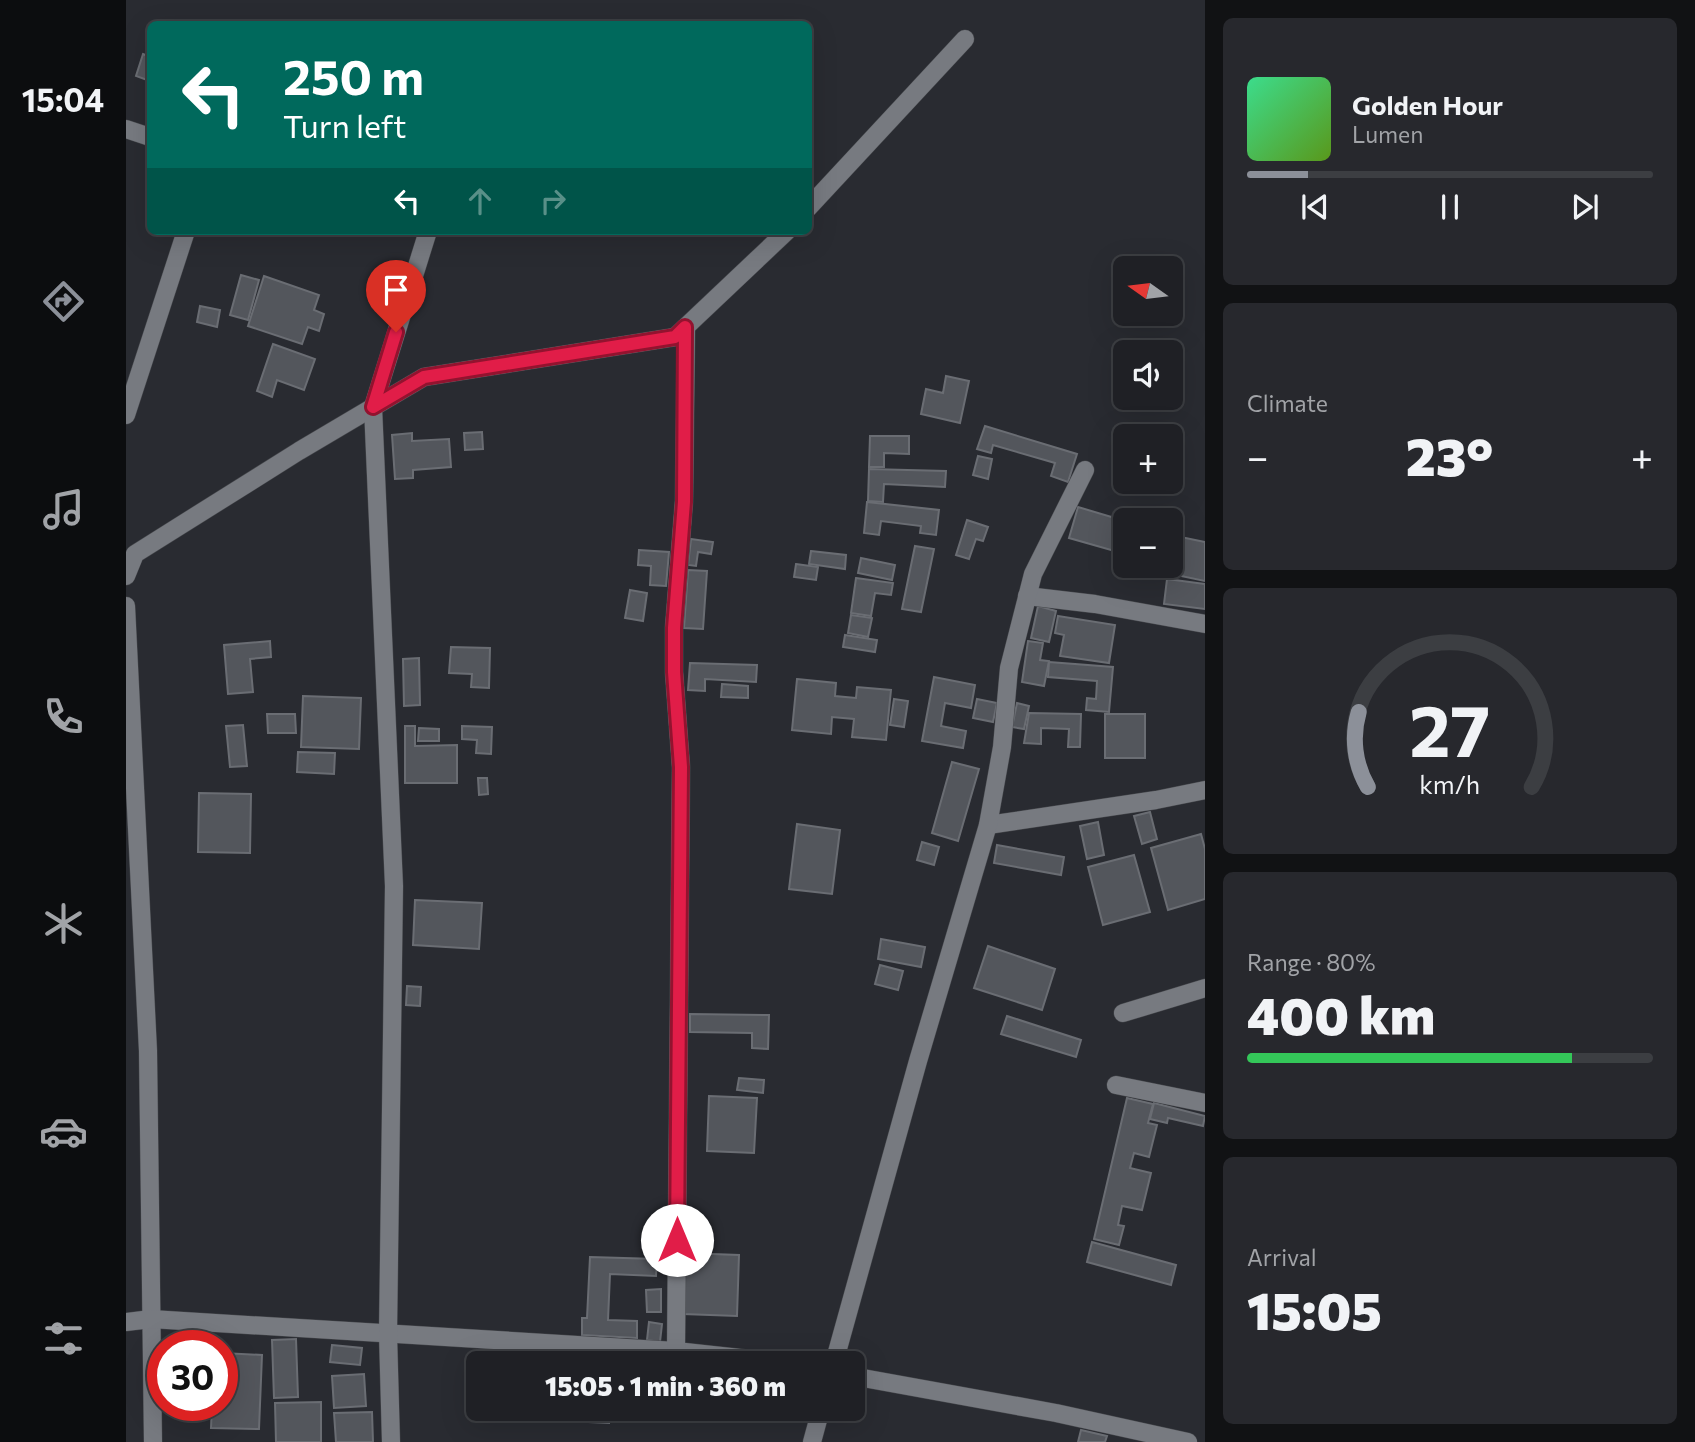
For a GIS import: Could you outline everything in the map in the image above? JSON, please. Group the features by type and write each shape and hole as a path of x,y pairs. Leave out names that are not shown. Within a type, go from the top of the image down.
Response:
{"street":[{"path":"812,204 965,38"},
{"path":"126,129 147,135"},
{"path":"126,415 185,235"},
{"path":"391,1442 388,1334 394,886 373,407 427,235"},
{"path":"126,572 135,554 299,451 424,377 675,337 783,235"},
{"path":"126,1322 151,1319 676,1351 681,767 674,672 674,628 684,502 685,327"},
{"path":"837,1351 988,825 1002,747 1009,668 1033,574 1085,471"},
{"path":"1027,596 1095,604 1205,624"},
{"path":"126,606 148,1051 153,1442"},
{"path":"988,825 1205,790"},
{"path":"1123,1013 1205,988"},
{"path":"1116,1085 1205,1103"},
{"path":"865,1378 1056,1413 1188,1442"},
{"path":"812,1442 818,1421"}],"building":[{"path":"143,54 147,56 147,80 136,76"},
{"path":"241,275 259,280 248,320 230,315"},
{"path":"264,276 319,295 314,310 324,314 319,331 308,327 302,344 248,326"},
{"path":"200,306 220,310 217,327 197,322"},
{"path":"273,344 315,359 304,390 277,380 272,397 257,391"},
{"path":"946,376 969,381 960,423 921,414 926,389 943,393"},
{"path":"985,426 1077,454 1068,482 1051,476 1055,463 993,445 991,453 977,449"},
{"path":"482,432 483,449 465,450 464,433"},
{"path":"412,433 412,441 449,439 451,467 413,470 413,478 395,479 392,435"},
{"path":"870,436 909,436 909,454 884,453 884,467 869,467"},
{"path":"978,456 992,459 988,479 973,475"},
{"path":"869,469 946,471 945,487 884,484 883,502 868,501"},
{"path":"867,502 939,510 936,535 920,533 921,526 881,521 879,535 864,533"},
{"path":"1078,507 1113,517 1113,551 1069,538"},
{"path":"967,520 988,527 983,541 976,539 969,559 956,555"},
{"path":"1183,537 1205,542 1205,581 1183,576"},
{"path":"691,539 713,542 711,554 698,552 696,566 688,565"},
{"path":"915,546 934,549 921,612 902,609"},
{"path":"639,550 669,552 666,586 650,585 651,566 638,565"},
{"path":"811,551 846,555 845,569 809,564"},
{"path":"861,558 895,565 892,580 858,573"},
{"path":"796,564 818,567 816,580 794,577"},
{"path":"688,570 707,571 703,629 684,628"},
{"path":"856,578 893,583 891,595 875,593 871,616 851,613"},
{"path":"1167,579 1205,584 1205,609 1164,604"},
{"path":"630,590 647,593 643,621 625,618"},
{"path":"1038,606 1056,611 1049,642 1031,638"},
{"path":"851,615 872,618 868,637 848,633"},
{"path":"1058,616 1115,625 1109,663 1060,656 1064,635 1055,633"},
{"path":"845,635 877,640 875,652 843,647"},
{"path":"270,641 271,657 250,659 253,692 228,694 224,645"},
{"path":"1028,641 1043,643 1040,660 1049,661 1044,686 1022,682"},
{"path":"451,647 490,648 489,688 471,687 472,674 449,673"},
{"path":"419,658 420,705 404,706 403,659"},
{"path":"1049,662 1113,667 1109,712 1086,710 1087,698 1096,699 1097,681 1048,677"},
{"path":"690,663 757,665 756,682 705,679 705,691 688,690"},
{"path":"934,677 975,685 971,708 945,703 941,726 966,731 963,748 922,741"},
{"path":"797,679 836,683 835,696 856,698 857,687 891,690 886,740 852,737 854,719 832,717 831,734 792,730"},
{"path":"722,684 748,686 748,698 721,697"},
{"path":"303,696 361,698 359,749 301,747"},
{"path":"894,699 908,701 904,727 890,725"},
{"path":"977,699 997,703 993,722 973,718"},
{"path":"1017,703 1029,706 1024,729 1012,727"},
{"path":"1029,713 1081,714 1080,747 1068,747 1069,729 1041,728 1041,744 1024,743"},
{"path":"267,714 295,714 296,733 268,733"},
{"path":"1105,714 1145,714 1145,758 1105,758"},
{"path":"243,725 247,766 230,767 226,726"},
{"path":"405,726 415,726 415,746 457,745 457,783 405,783"},
{"path":"462,726 492,727 491,754 476,753 477,740 462,739"},
{"path":"419,728 439,729 439,741 418,741"},
{"path":"298,752 335,753 334,774 297,772"},
{"path":"952,762 979,769 958,841 932,833"},
{"path":"478,778 487,778 488,794 479,795"},
{"path":"199,793 251,794 250,853 198,852"},
{"path":"1150,812 1157,839 1142,844 1134,816"},
{"path":"1098,822 1104,855 1087,859 1080,826"},
{"path":"797,824 840,830 832,894 789,889"},
{"path":"1201,834 1205,849 1205,899 1168,910 1151,848"},
{"path":"922,842 939,847 934,865 917,860"},
{"path":"997,845 1064,857 1061,875 994,863"},
{"path":"1134,855 1150,912 1103,925 1088,867"},
{"path":"415,900 482,903 479,949 413,945"},
{"path":"881,939 925,947 921,967 878,959"},
{"path":"988,946 1055,969 1042,1010 974,988"},
{"path":"880,965 903,971 898,990 875,984"},
{"path":"407,986 421,987 420,1006 406,1005"},
{"path":"690,1014 769,1015 768,1049 752,1048 752,1033 690,1032"},
{"path":"1007,1016 1081,1040 1076,1057 1001,1034"},
{"path":"739,1078 764,1080 763,1093 737,1090"},
{"path":"709,1096 757,1098 754,1153 707,1151"},
{"path":"1127,1098 1153,1104 1148,1123 1157,1125 1149,1157 1134,1153 1130,1168 1151,1173 1142,1210 1122,1206 1118,1225 1124,1226 1119,1245 1094,1239"},
{"path":"1154,1103 1205,1116 1203,1126 1168,1118 1167,1123 1150,1119"},
{"path":"1092,1242 1176,1265 1171,1285 1087,1262"},
{"path":"685,1253 739,1255 737,1316 683,1314"},
{"path":"590,1257 657,1259 656,1276 610,1274 608,1320 637,1321 637,1338 582,1335 582,1318 587,1318"},
{"path":"661,1289 661,1312 647,1312 646,1290"},
{"path":"649,1322 662,1324 660,1342 647,1340"},
{"path":"296,1339 298,1397 274,1398 272,1340"},
{"path":"332,1345 362,1348 360,1365 330,1362"},
{"path":"238,1354 262,1355 259,1429 211,1428 211,1421 238,1421"},
{"path":"364,1374 366,1406 334,1408 332,1376"},
{"path":"321,1402 321,1442 276,1442 275,1403"},
{"path":"372,1412 373,1442 336,1442 334,1413"},
{"path":"1081,1430 1107,1436 1105,1442 1078,1442"}],"route":[{"path":"396,332 373,407 424,377 675,337 685,327 684,502 674,628 674,672 681,767 677,1240"}]}
